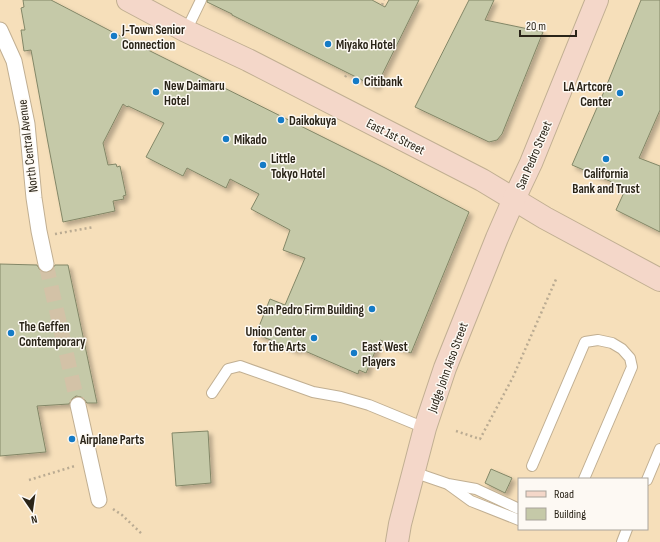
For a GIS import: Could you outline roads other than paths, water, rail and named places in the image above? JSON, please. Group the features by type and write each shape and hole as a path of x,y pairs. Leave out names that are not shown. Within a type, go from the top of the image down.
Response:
{"main road":[{"name":"East 1st Street","path":"128,0 186,31 248,60 482,180 546,218 660,280"},
{"name":"San Pedro Street","path":"514,199 531,163 597,0"},
{"name":"Judge John Aiso Street","path":"397,542 400,524 425,428 445,368 514,199"}],"street":[{"name":"North Central Avenue","path":"0,30 14,61 27,124 34,198 40,238 46,264"},
{"path":"78,405 99,500"}],"lane":[{"path":"186,31 202,0"},
{"path":"532,466 585,342 598,340 612,343 622,349 630,358 632,367 584,478"},
{"path":"212,393 228,369 240,366 313,392 341,396 369,405 425,428"},
{"path":"648,478 660,449"},
{"path":"413,472 448,484 476,489 518,508"},
{"path":"448,484 471,501 518,520"},
{"path":"622,542 627,530"}],"tunnel":[{"path":"46,264 78,405"}],"place":[{"name":"J-Town Senior Connection","path":"114,36"},
{"name":"Miyako Hotel","path":"328,44"},
{"name":"Citibank","path":"356,81"},
{"name":"New Daimaru Hotel","path":"156,92"},
{"name":"LA Artcore Center","path":"620,93"},
{"name":"Daikokuya","path":"281,120"},
{"name":"Mikado","path":"226,139"},
{"name":"California Bank and Trust","path":"606,159"},
{"name":"Little Tokyo Hotel","path":"263,165"},
{"name":"San Pedro Firm Building","path":"372,309"},
{"name":"The Geffen Contemporary","path":"11,333"},
{"name":"Union Center for the Arts","path":"314,338"},
{"name":"East West Players","path":"354,353"},
{"name":"Airplane Parts","path":"72,439"}]}
